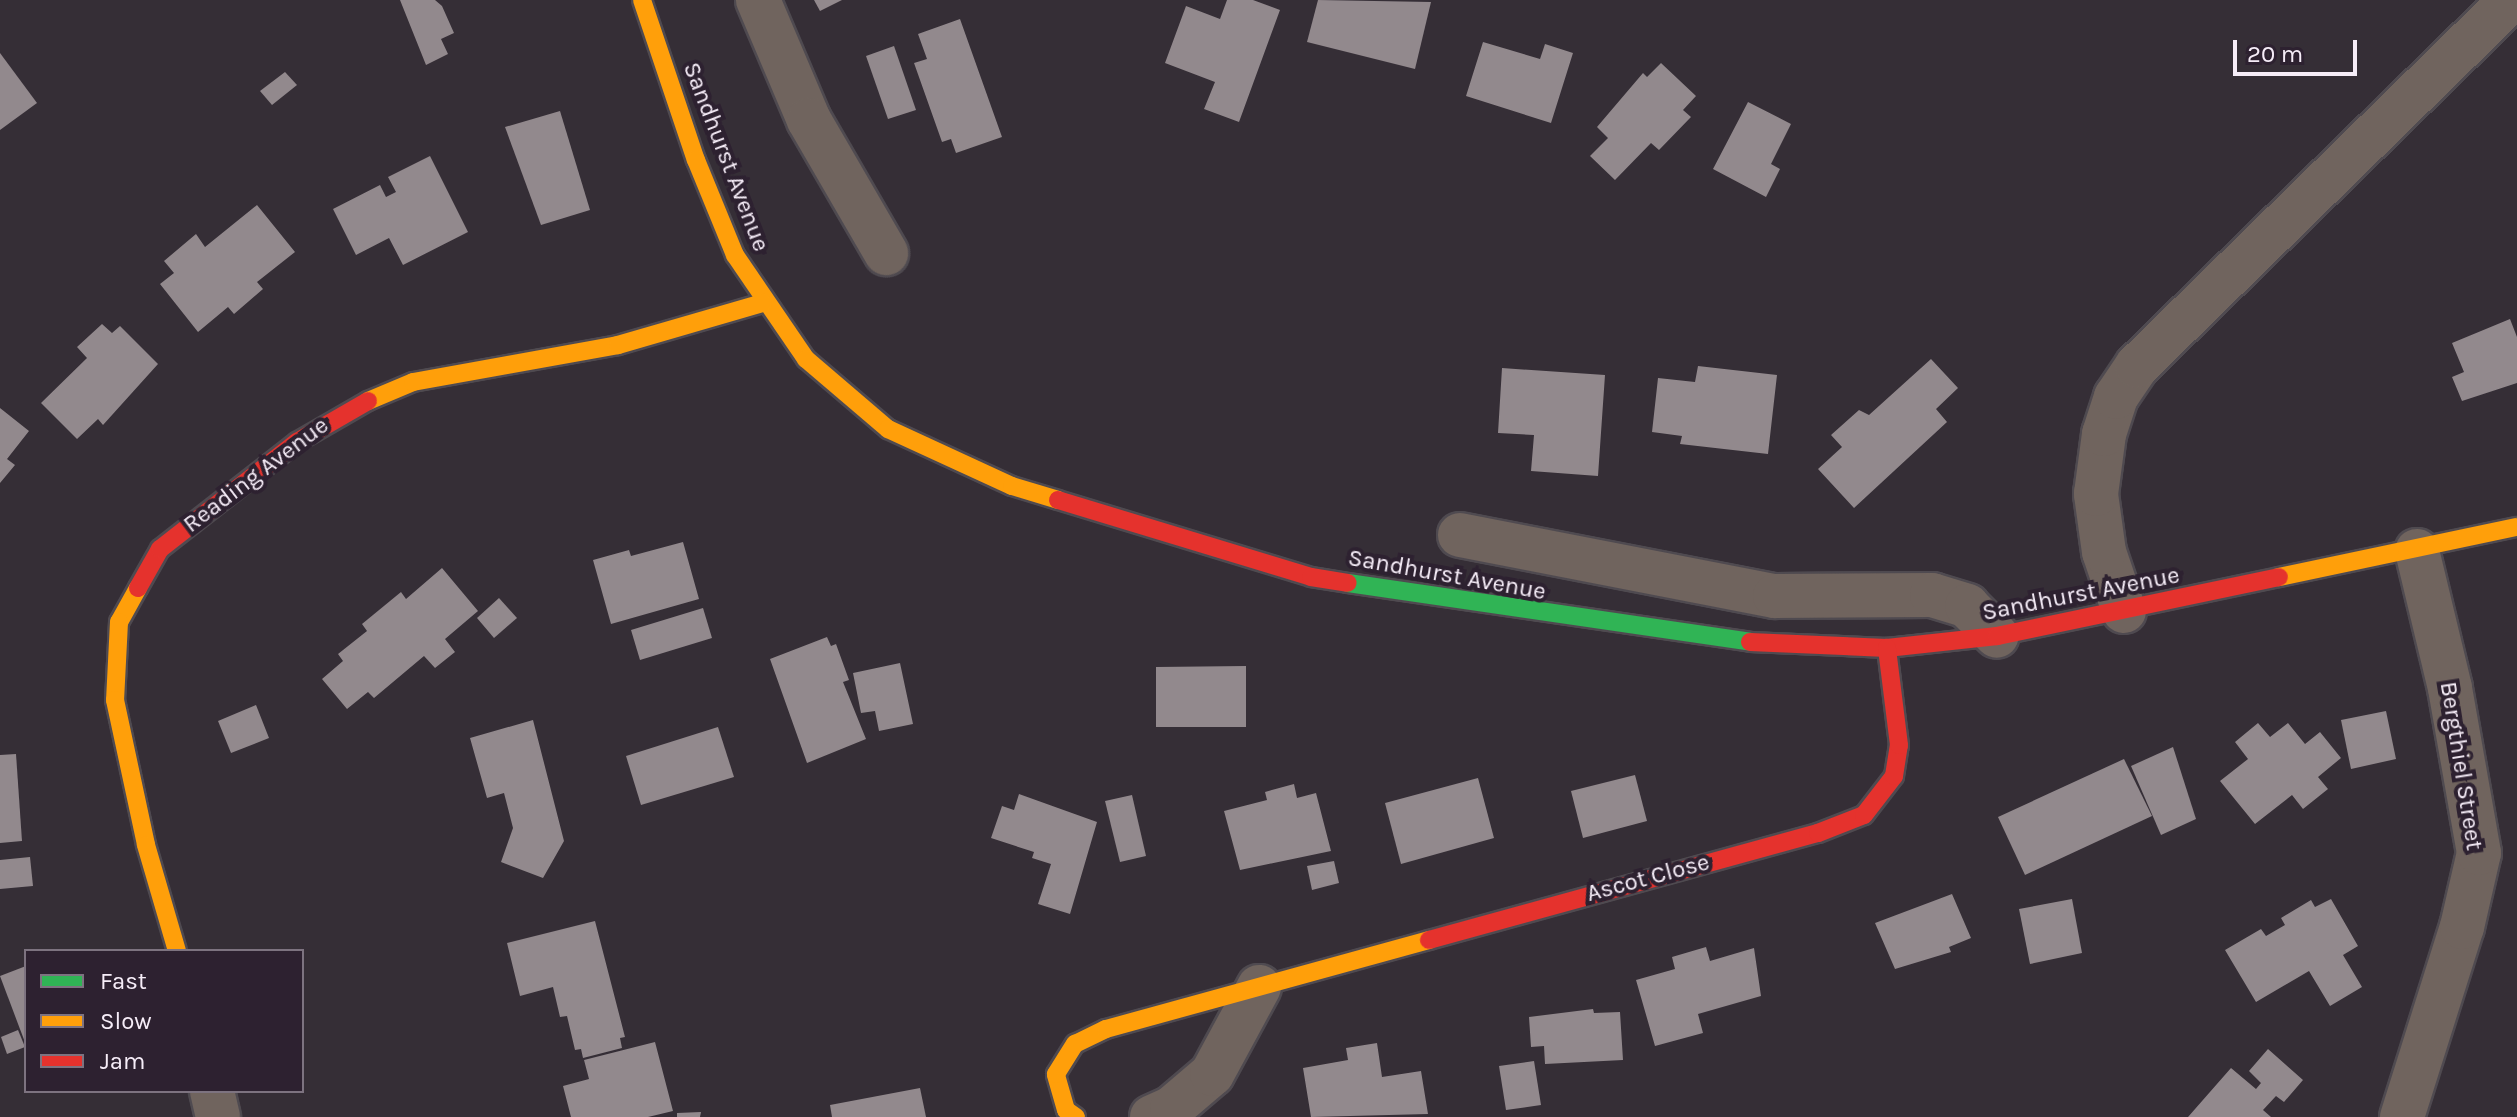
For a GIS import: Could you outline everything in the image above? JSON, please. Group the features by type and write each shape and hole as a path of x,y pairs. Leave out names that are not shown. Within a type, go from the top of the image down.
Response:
{"street":[{"name":"Sandhurst Avenue","path":"642,0 696,160 735,255 763,303 806,359 888,429 1012,486 1311,577 1434,598 1794,648 1887,648 1997,636 2417,551 2517,527"},
{"path":"758,0 809,120 886,253"},
{"path":"2124,611 2104,552 2096,494 2104,434 2116,397 2137,366 2511,0"},
{"name":"Reading Avenue","path":"176,949 146,845 115,700 113,662 119,622 160,549 297,442 374,397 507,362 618,345 763,303"},
{"path":"1460,535 1775,596 1932,595 1967,606 1997,636"},
{"name":"Bergthiel Street","path":"2402,1117 2462,927 2479,853 2450,688 2417,551"},
{"name":"Ascot Close","path":"1076,1117 1066,1110 1056,1074 1063,1055 1075,1044 1106,1029 1818,833 1864,815 1894,776 1899,745 1887,648"},
{"path":"1152,1117 1172,1108 1212,1074 1259,987"},
{"path":"212,1093 218,1117"}],"building":[{"path":"400,0 435,0 442,6 454,33 441,39 448,54 426,65"},
{"path":"814,0 842,0 820,11"},
{"path":"1227,0 1253,0 1280,10 1239,122 1204,109 1215,82 1165,63 1186,6 1220,19"},
{"path":"1318,0 1431,2 1415,69 1307,42"},
{"path":"960,19 1002,137 956,153 951,139 942,142 914,63 927,59 918,34"},
{"path":"1483,42 1540,59 1545,44 1573,53 1551,123 1466,96"},
{"path":"894,46 916,110 888,119 866,56"},
{"path":"0,53 37,103 0,130"},
{"path":"1661,63 1696,96 1683,110 1691,117 1659,150 1651,143 1615,180 1590,156 1608,138 1597,127 1643,73 1647,77"},
{"path":"285,72 297,85 272,105 260,91"},
{"path":"1748,102 1791,124 1771,164 1780,169 1766,197 1713,169"},
{"path":"560,111 590,210 541,225 505,127"},
{"path":"430,156 468,232 403,265 389,238 356,255 333,209 380,185 386,197 396,192 388,177"},
{"path":"257,205 295,252 257,282 263,289 234,314 228,307 198,332 160,284 174,273 164,261 196,234 205,247"},
{"path":"2510,319 2517,337 2517,383 2462,401 2452,377 2464,372 2452,343"},
{"path":"102,324 112,333 120,326 158,364 103,425 98,419 77,439 41,403 87,358 77,347"},
{"path":"1931,359 1958,388 1936,409 1947,422 1854,508 1818,469 1842,447 1831,435 1859,410 1869,415"},
{"path":"1698,366 1777,375 1768,454 1680,444 1682,436 1652,432 1658,378 1695,382"},
{"path":"1502,368 1605,375 1598,476 1531,471 1534,435 1498,433"},
{"path":"0,408 29,431 7,459 15,465 0,483"},
{"path":"683,542 699,599 611,624 593,560 629,550 631,556"},
{"path":"442,568 478,611 445,639 455,652 435,668 424,656 374,698 368,692 347,709 322,679 343,661 338,654 367,631 362,624 401,592 406,599"},
{"path":"499,598 517,618 494,638 477,618"},
{"path":"703,608 712,638 640,660 631,630"},
{"path":"827,637 831,646 836,644 849,680 843,682 866,739 807,763 770,659"},
{"path":"900,663 913,724 879,731 875,711 861,713 853,673"},
{"path":"1246,666 1246,727 1156,727 1156,667"},
{"path":"256,705 269,738 231,753 218,721"},
{"path":"2386,711 2396,759 2351,769 2341,720"},
{"path":"533,720 564,841 543,878 501,862 513,828 504,793 487,798 470,738"},
{"path":"2258,723 2270,737 2288,723 2305,744 2320,732 2341,758 2318,777 2328,789 2303,809 2292,795 2255,824 2220,781 2248,759 2235,742"},
{"path":"718,727 734,777 641,805 626,756"},
{"path":"2173,747 2196,819 2161,835 2131,766"},
{"path":"16,754 22,841 0,843 0,755"},
{"path":"2124,759 2152,816 2025,875 1998,817"},
{"path":"1635,775 1647,821 1583,838 1571,791"},
{"path":"1478,778 1494,838 1401,864 1385,803"},
{"path":"1294,784 1297,798 1316,793 1331,851 1240,870 1224,811 1267,800 1265,792"},
{"path":"1019,794 1097,822 1070,914 1038,904 1051,864 1032,858 1034,852 991,838 1002,806 1014,810"},
{"path":"1132,795 1146,856 1120,862 1105,801"},
{"path":"30,857 33,886 0,889 0,860"},
{"path":"1334,861 1339,883 1312,890 1307,866"},
{"path":"1952,894 1971,938 1949,947 1951,952 1895,969 1875,923"},
{"path":"2072,899 2082,953 2030,964 2019,909"},
{"path":"2331,899 2358,946 2343,955 2362,987 2330,1006 2309,971 2256,1002 2225,950 2261,929 2266,936 2285,925 2281,918 2311,900 2315,907"},
{"path":"595,921 625,1037 620,1038 622,1048 583,1058 581,1049 575,1050 567,1016 560,1017 553,987 520,996 507,943"},
{"path":"1706,947 1710,961 1754,948 1761,996 1698,1014 1703,1033 1655,1046 1636,980 1675,969 1672,957"},
{"path":"24,967 24,1040 0,976"},
{"path":"1593,1009 1594,1013 1620,1012 1623,1060 1545,1064 1544,1046 1531,1047 1529,1017"},
{"path":"18,1030 24,1047 7,1054 1,1037"},
{"path":"655,1042 673,1111 648,1117 571,1117 563,1086 589,1079 584,1060"},
{"path":"1377,1043 1382,1077 1421,1071 1428,1114 1311,1117 1303,1068 1348,1060 1346,1048"},
{"path":"2268,1049 2303,1080 2284,1102 2276,1096 2263,1110 2271,1117 2188,1117 2231,1068 2256,1089 2261,1083 2249,1071"},
{"path":"1534,1061 1541,1105 1506,1110 1499,1066"},
{"path":"920,1088 926,1117 832,1117 830,1105"},
{"path":"701,1112 700,1117 677,1117 677,1113"}],"traffic: fast":[{"path":"1348,583 1750,642"}],"traffic: slow":[{"path":"642,0 696,160 735,255 806,359 888,429 1012,486 1058,500"},
{"path":"368,401 413,382 618,345 763,303"},
{"path":"2279,577 2517,527"},
{"path":"138,588 119,622 115,700 146,845 176,949"},
{"path":"1076,1117 1066,1110 1056,1074 1075,1044 1106,1029 1429,940"}],"traffic: jam":[{"path":"138,588 160,549 297,442 368,401"},
{"path":"1058,500 1311,577 1348,583"},
{"path":"1750,642 1887,648 1997,636 2279,577"},
{"path":"1429,940 1818,833 1864,815 1894,776 1899,745 1887,648"}]}
